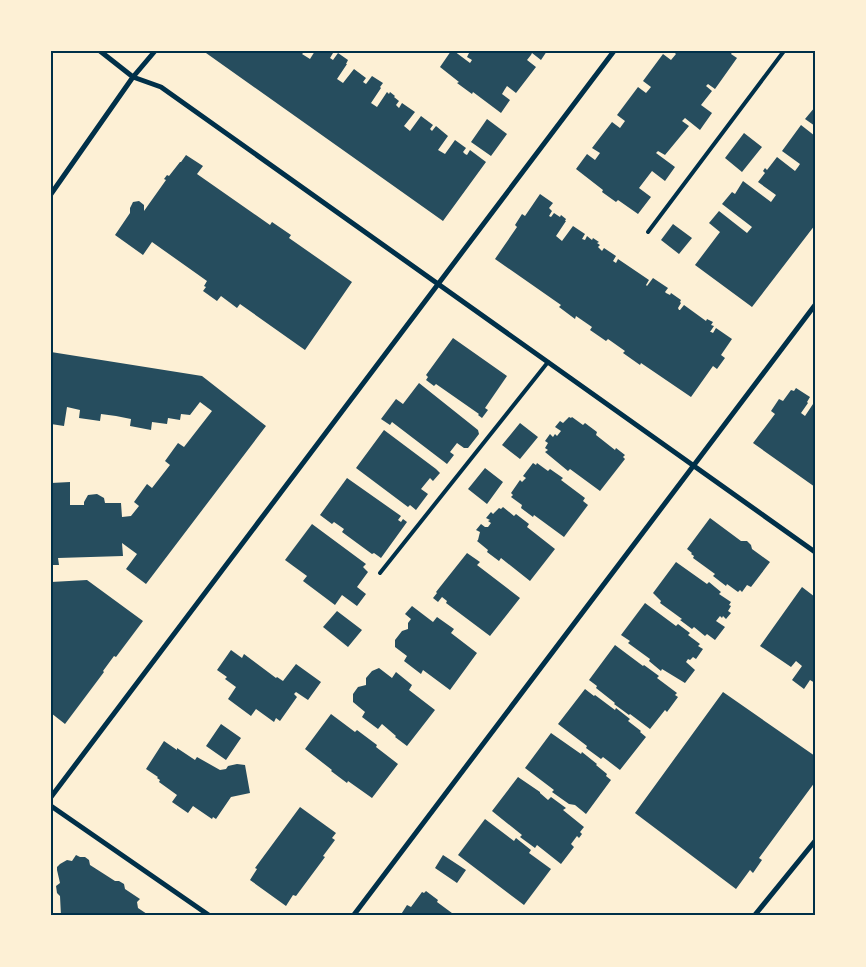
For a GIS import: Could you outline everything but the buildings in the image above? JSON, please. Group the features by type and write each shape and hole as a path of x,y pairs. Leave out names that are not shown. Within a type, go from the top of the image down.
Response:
{"street":[{"path":"100,51 133,76 161,87 815,552"},
{"path":"51,194 133,76 154,51"},
{"path":"51,796 614,51"},
{"path":"353,916 815,305"},
{"path":"51,806 210,916"},
{"path":"754,916 815,842"}],"lane":[{"path":"648,232 784,51"},
{"path":"380,573 548,362"}]}
